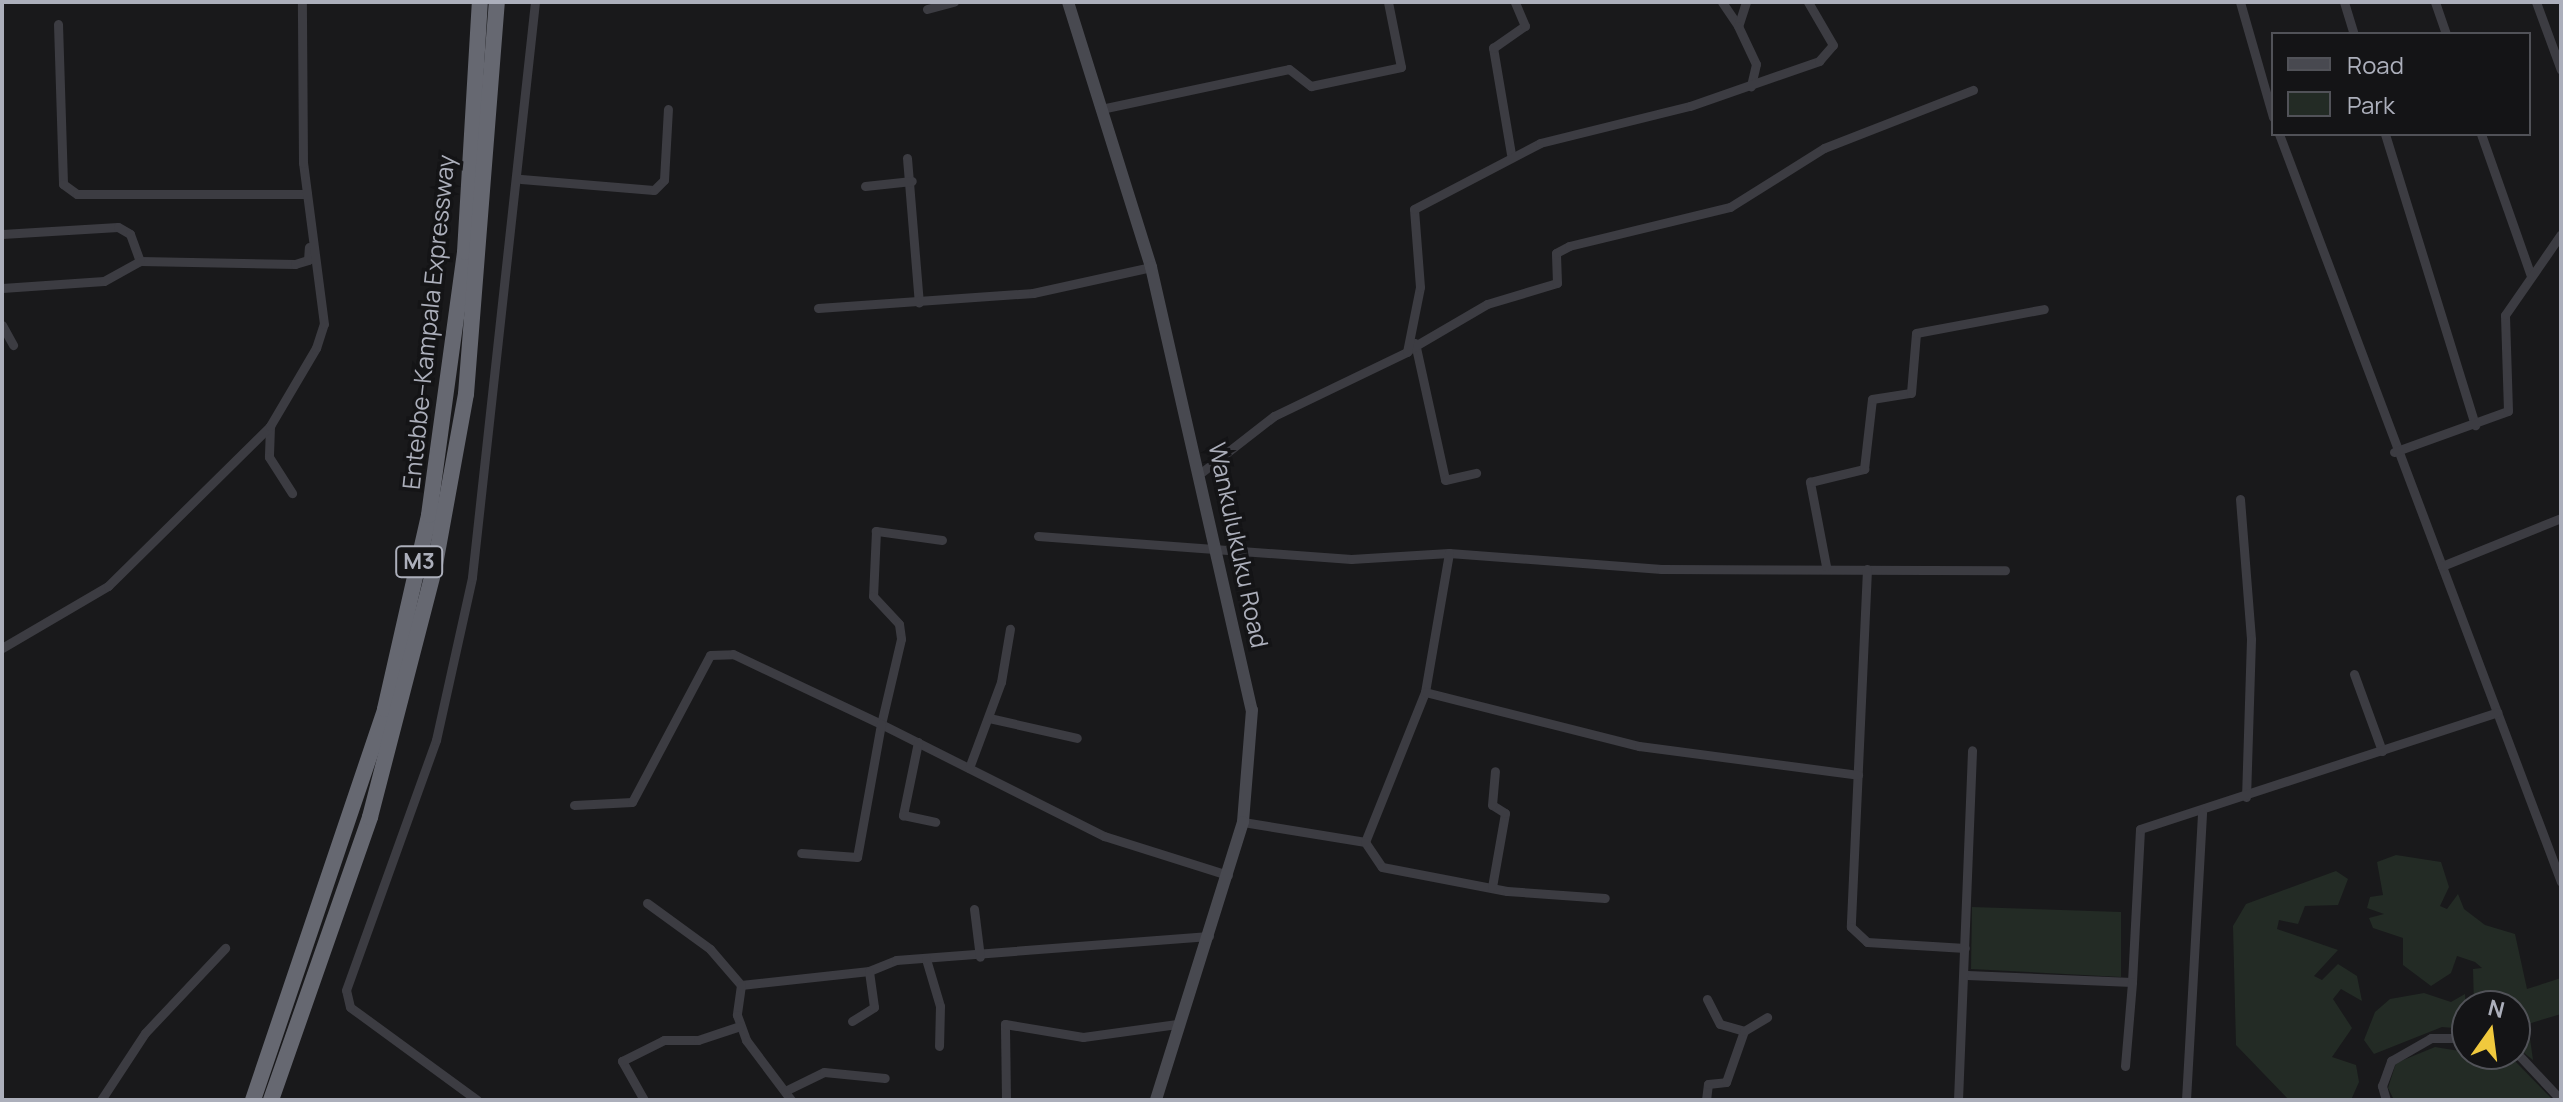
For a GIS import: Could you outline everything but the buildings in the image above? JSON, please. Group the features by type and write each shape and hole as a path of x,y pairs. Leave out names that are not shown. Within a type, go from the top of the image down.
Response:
{"highway":[{"name":"Entebbe–Kampala Expressway","path":"253,1100 385,709 429,515 465,252 480,2"},
{"name":"Entebbe–Kampala Expressway","path":"271,1100 370,817 434,570 466,394 497,2"}],"main road":[{"name":"Wankulukuku Road","path":"1068,2 1151,267 1202,472 1252,710 1243,822 1209,936 1177,1024 1156,1100"}],"street":[{"path":"2,648 91,601 270,426 324,324 307,194 302,2"},
{"path":"477,1100 350,1007 346,990 436,740 472,577 521,179 535,2"},
{"path":"927,9 954,2"},
{"path":"1101,109 1289,69 1311,86 1401,67 1388,2"},
{"path":"1511,154 1493,54 1525,26 1515,2"},
{"path":"1722,2 1738,26 1756,64 1751,86"},
{"path":"1738,26 1746,2"},
{"path":"1407,352 1420,287 1414,209 1511,154 1751,86 1830,51 1830,36 1808,2"},
{"path":"2240,2 2271,110"},
{"path":"2344,2 2353,32"},
{"path":"2435,2 2445,32"},
{"path":"2536,2 2561,70"},
{"path":"58,24 63,184 70,189 120,197 307,194"},
{"path":"1202,472 1274,416 1407,352 1415,343 1487,304 1557,283 1556,253 1569,246 1655,231 1730,207 1824,148 1973,90"},
{"path":"521,179 654,190 664,180 668,109"},
{"path":"2280,136 2394,452 2442,566 2561,882"},
{"path":"2386,136 2475,425"},
{"path":"2482,136 2531,276"},
{"path":"907,158 912,181 919,303"},
{"path":"865,186 912,181"},
{"path":"2,234 118,227 130,234 140,261"},
{"path":"2394,452 2508,411 2505,315 2561,234"},
{"path":"2,288 104,281 140,261 295,264 308,260 313,240"},
{"path":"818,308 1033,293 1151,267"},
{"path":"1826,566 1810,482 1864,469 1872,399 1911,393 1916,333 2044,309"},
{"path":"2,325 13,345"},
{"path":"1415,343 1445,480 1476,473"},
{"path":"270,426 269,457 292,493"},
{"path":"2240,499 2251,639 2246,797"},
{"path":"2442,566 2561,518"},
{"path":"801,853 857,857 881,724 901,639 899,624 873,596 876,531 942,540"},
{"path":"1038,536 1217,544 1351,559 1449,553 1661,569 1826,566 2005,570"},
{"path":"1365,842 1425,692 1449,553"},
{"path":"1867,569 1849,913 1856,937 1965,948"},
{"path":"969,768 989,718 1010,629"},
{"path":"574,805 632,802 677,708 719,652 810,684 881,724 1104,836 1228,875"},
{"path":"2354,674 2382,751"},
{"path":"1425,692 1639,746 1858,775"},
{"path":"2125,1066 2140,829 2202,812 2497,712"},
{"path":"989,718 1077,738"},
{"path":"918,742 903,815 935,822"},
{"path":"1958,1100 1967,975 1965,948 1972,750"},
{"path":"1492,887 1505,813 1492,805 1495,771"},
{"path":"2186,1100 2202,812"},
{"path":"1243,822 1365,842 1382,867 1492,887 1605,898"},
{"path":"647,903 710,949 741,985 740,1026 762,1068 788,1095 824,1072 885,1078"},
{"path":"974,909 980,957"},
{"path":"741,985 869,971 926,959 1209,936"},
{"path":"101,1100 145,1033 225,948"},
{"path":"926,959 940,1006 939,1046"},
{"path":"852,1021 874,1007 869,971"},
{"path":"1967,975 2132,982"},
{"path":"1707,999 1720,1024 1744,1031"},
{"path":"1706,1100 1708,1084 1726,1082 1744,1031 1767,1017"},
{"path":"1006,1099 1005,1024 1083,1037 1177,1024"},
{"path":"644,1100 622,1061 664,1040 698,1040 740,1026"},
{"path":"2386,1100 2384,1073 2431,1038 2451,1038"},
{"path":"2531,1068 2561,1100"}],"green space":[{"path":"2396,855 2441,862 2449,887 2440,906 2447,909 2458,894 2464,909 2485,925 2515,934 2527,989 2561,978 2561,1014 2531,1023 2531,990 2474,990 2473,969 2482,968 2457,956 2451,973 2431,986 2403,965 2403,938 2373,928 2369,918 2384,914 2367,908 2370,897 2383,895 2377,862"},
{"path":"2336,871 2348,879 2338,905 2305,906 2298,924 2279,920 2277,929 2338,950 2314,976 2322,980 2338,964 2357,976 2362,1001 2341,989 2333,999 2352,1028 2332,1057 2356,1065 2359,1082 2351,1100 2289,1100 2236,1045 2233,926 2246,904"},
{"path":"1972,907 2121,912 2121,977 1971,969"},
{"path":"2424,993 2451,1002 2451,1028 2442,1027 2374,1054 2364,1040 2375,1012 2390,999"},
{"path":"2435,1047 2451,1050 2451,1070 2524,1070 2553,1100 2394,1100 2388,1088 2396,1063"}]}
